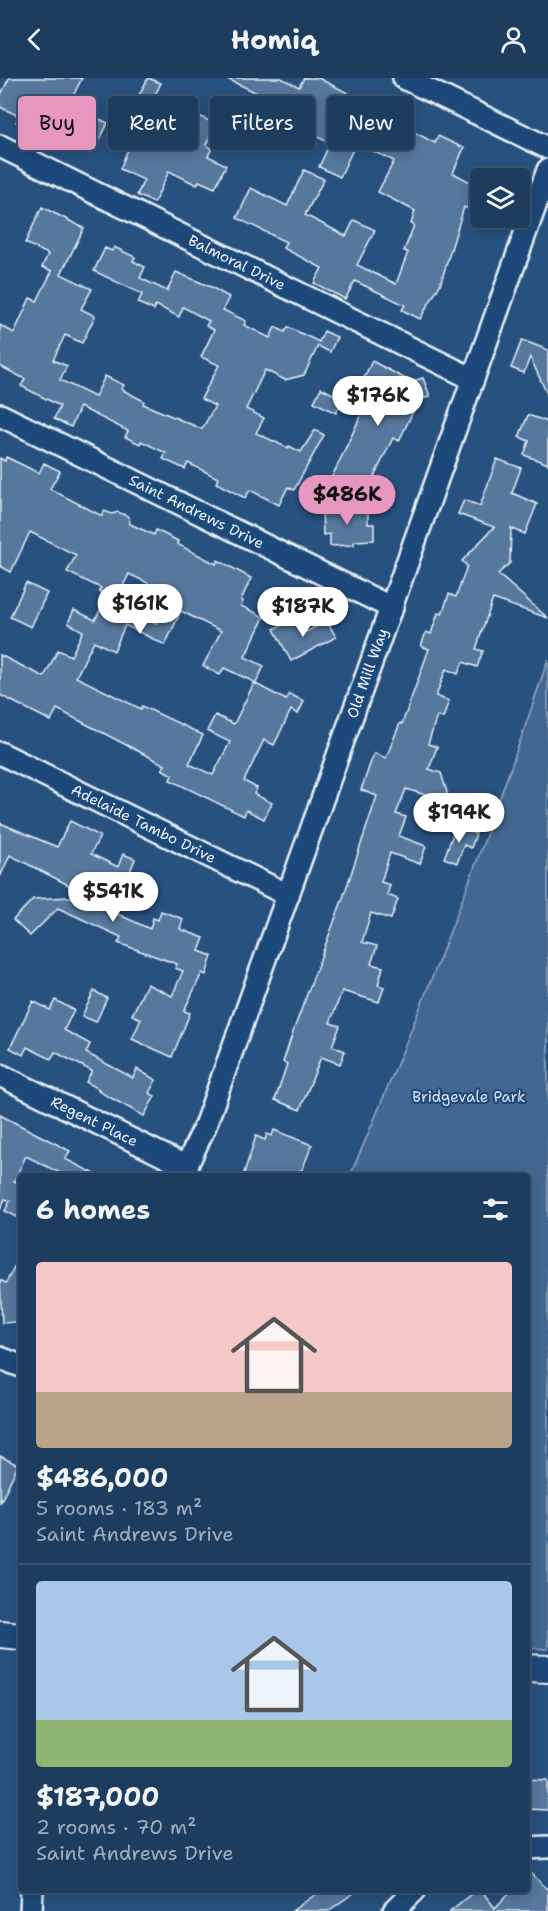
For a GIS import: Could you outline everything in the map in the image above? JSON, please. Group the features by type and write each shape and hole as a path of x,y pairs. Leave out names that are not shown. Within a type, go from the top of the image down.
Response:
{"main road":[{"path":"0,1634 18,1636"},
{"path":"530,1668 548,1669"}],"street":[{"path":"405,78 548,148"},
{"name":"Balmoral Drive","path":"0,146 474,379"},
{"name":"Old Mill Way","path":"185,1172 205,1126 548,170"},
{"name":"Saint Andrews Drive","path":"0,415 392,608"},
{"name":"Adelaide Tambo Drive","path":"0,753 288,895"},
{"name":"Regent Place","path":"0,1075 185,1172"},
{"path":"0,1358 18,1365"},
{"path":"530,1848 548,1847"},
{"path":"31,1911 32,1893"},
{"path":"394,1911 412,1893"}],"green space":[{"name":"Bridgevale Park","path":"548,659 548,1649 530,1648 530,1173 351,1173 404,1049 503,790"}],"building":[{"path":"9,78 82,78 73,96 18,96 18,116 0,107 0,97"},
{"path":"148,78 161,83 154,96 139,96"},
{"path":"225,78 281,78 299,87 304,78 318,78 354,96 327,96 327,142 315,136 315,96 264,96"},
{"path":"96,113 97,118 108,123 96,147"},
{"path":"199,116 210,121 210,137 206,145 211,150 208,156 226,165 215,188 199,181 197,185 169,171 154,203 137,195 144,180 120,169 128,150 198,150"},
{"path":"414,132 435,143 438,136 464,148 453,173 470,182 470,210 464,207 440,285 420,319 402,310 405,305 355,281 345,299 314,283 322,268 283,248 286,242 237,218 251,188 287,206 304,170 324,179 305,215 346,236 354,220 375,230 357,265 396,284 408,252 404,251 414,225 411,224 415,211 378,192 394,161 371,150 414,150"},
{"path":"327,150 353,150 340,177 319,167"},
{"path":"42,207 84,228 61,274 92,289 81,309 95,316 82,343 65,335 53,360 67,366 60,380 95,397 105,376 124,385 121,389 144,401 143,404 202,429 215,406 201,399 219,365 201,357 214,330 206,326 209,321 183,307 179,317 156,305 154,310 138,303 142,294 94,271 105,248 112,251 114,247 135,257 133,261 145,267 140,278 167,291 176,272 211,287 229,297 223,310 246,321 244,325 270,338 275,327 285,332 288,327 319,342 324,331 337,337 330,352 318,346 304,375 285,380 265,370 246,409 264,418 256,433 288,448 289,446 301,452 315,430 324,435 294,490 288,487 279,505 250,490 245,498 216,483 218,478 188,463 185,469 163,459 166,453 141,441 140,444 125,437 128,431 80,407 71,427 54,419 60,406 21,386 25,379 0,366 0,325 14,333 30,298 37,301 52,271 42,267 48,254 25,243"},
{"path":"522,340 548,350 548,396 530,357 524,373 511,368"},
{"path":"372,361 411,382 423,378 430,396 418,401 399,441 393,438 373,479 378,482 370,498 331,479 374,388 362,382"},
{"path":"321,388 343,399 336,413 314,402"},
{"path":"528,415 548,422 548,464 524,455 529,441 519,437"},
{"path":"6,457 39,473 44,463 60,471 50,489 102,516 104,511 112,514 118,512 129,517 130,524 154,535 156,530 178,541 177,544 216,564 218,560 251,578 241,600 243,601 241,606 264,617 245,657 264,666 256,683 224,668 220,675 203,666 221,631 181,611 165,645 125,625 114,651 94,641 76,677 141,709 142,706 203,735 189,764 213,775 230,742 207,731 215,715 234,724 254,683 286,700 289,694 304,701 298,714 291,710 274,745 264,740 244,781 257,788 254,794 272,803 264,819 246,810 244,816 170,780 172,775 162,769 165,765 57,709 51,721 0,695 0,655 44,677 58,650 71,656 83,631 68,623 74,610 95,620 106,599 156,623 171,594 129,574 116,600 99,591 101,588 67,572 76,555 30,532 11,572 0,566 0,458 5,461"},
{"path":"497,459 521,468 512,493 537,504 525,534 511,528 510,563 498,574 548,618 493,599 476,649 483,651 477,667 463,662 458,674 446,669 436,696 449,701 443,718 437,716 428,744 437,747 429,769 441,773 447,792 445,801 406,789 396,814 406,817 399,836 426,846 420,864 390,853 381,882 390,885 387,895 398,899 391,919 371,913 362,942 377,946 371,964 383,967 378,985 384,987 379,1002 342,991 330,1023 340,1026 332,1046 345,1051 340,1064 321,1057 300,1110 275,1100 287,1064 283,1062 294,1029 343,898 377,796 361,790 374,753 386,758 400,723 402,724 429,649 421,646 426,632 431,634 438,613 442,614 449,594 456,597 467,566 462,561 494,527 458,514 464,500 480,506"},
{"path":"368,509 368,524 374,524 374,540 354,541 354,545 330,546 330,534 323,535 322,510"},
{"path":"26,583 47,593 31,627 10,617"},
{"path":"296,617 304,633 327,621 336,637 291,661 274,629"},
{"path":"70,821 100,836 91,854 118,867 123,854 135,859 125,884 128,886 115,913 150,929 153,918 158,920 161,911 183,919 180,929 204,938 199,951 212,956 206,975 202,973 184,1011 190,1013 172,1057 132,1039 141,1019 132,1015 147,984 172,996 183,971 175,968 177,964 118,943 121,937 58,908 30,936 13,920 33,899 90,896 10,855 0,877 0,823 57,847"},
{"path":"456,826 476,834 471,848 464,845 457,863 444,858"},
{"path":"94,991 107,998 96,1022 82,1016"},
{"path":"55,1000 74,1010 64,1030 90,1044 86,1053 133,1078 137,1069 156,1080 149,1093 155,1096 144,1116 98,1091 99,1089 86,1082 92,1071 55,1052 51,1059 27,1047 23,1055 10,1048 33,1001 50,1010"},
{"path":"0,1115 70,1151 65,1159 93,1173 60,1173 26,1156 14,1181 18,1183 18,1218 5,1211 10,1201 5,1199 0,1210"},
{"path":"274,1130 312,1145 302,1170 293,1173 244,1173 256,1136 265,1140 267,1134 272,1136"},
{"path":"18,1259 18,1316 15,1322 2,1323 0,1280 6,1283"},
{"path":"0,1456 18,1465 0,1503"},
{"path":"530,1779 548,1780 548,1810 530,1809"},
{"path":"530,1872 548,1890 548,1911 450,1911 472,1893 483,1893 495,1908 509,1893 530,1893"},
{"path":"318,1893 354,1893 328,1911 292,1911"}]}
